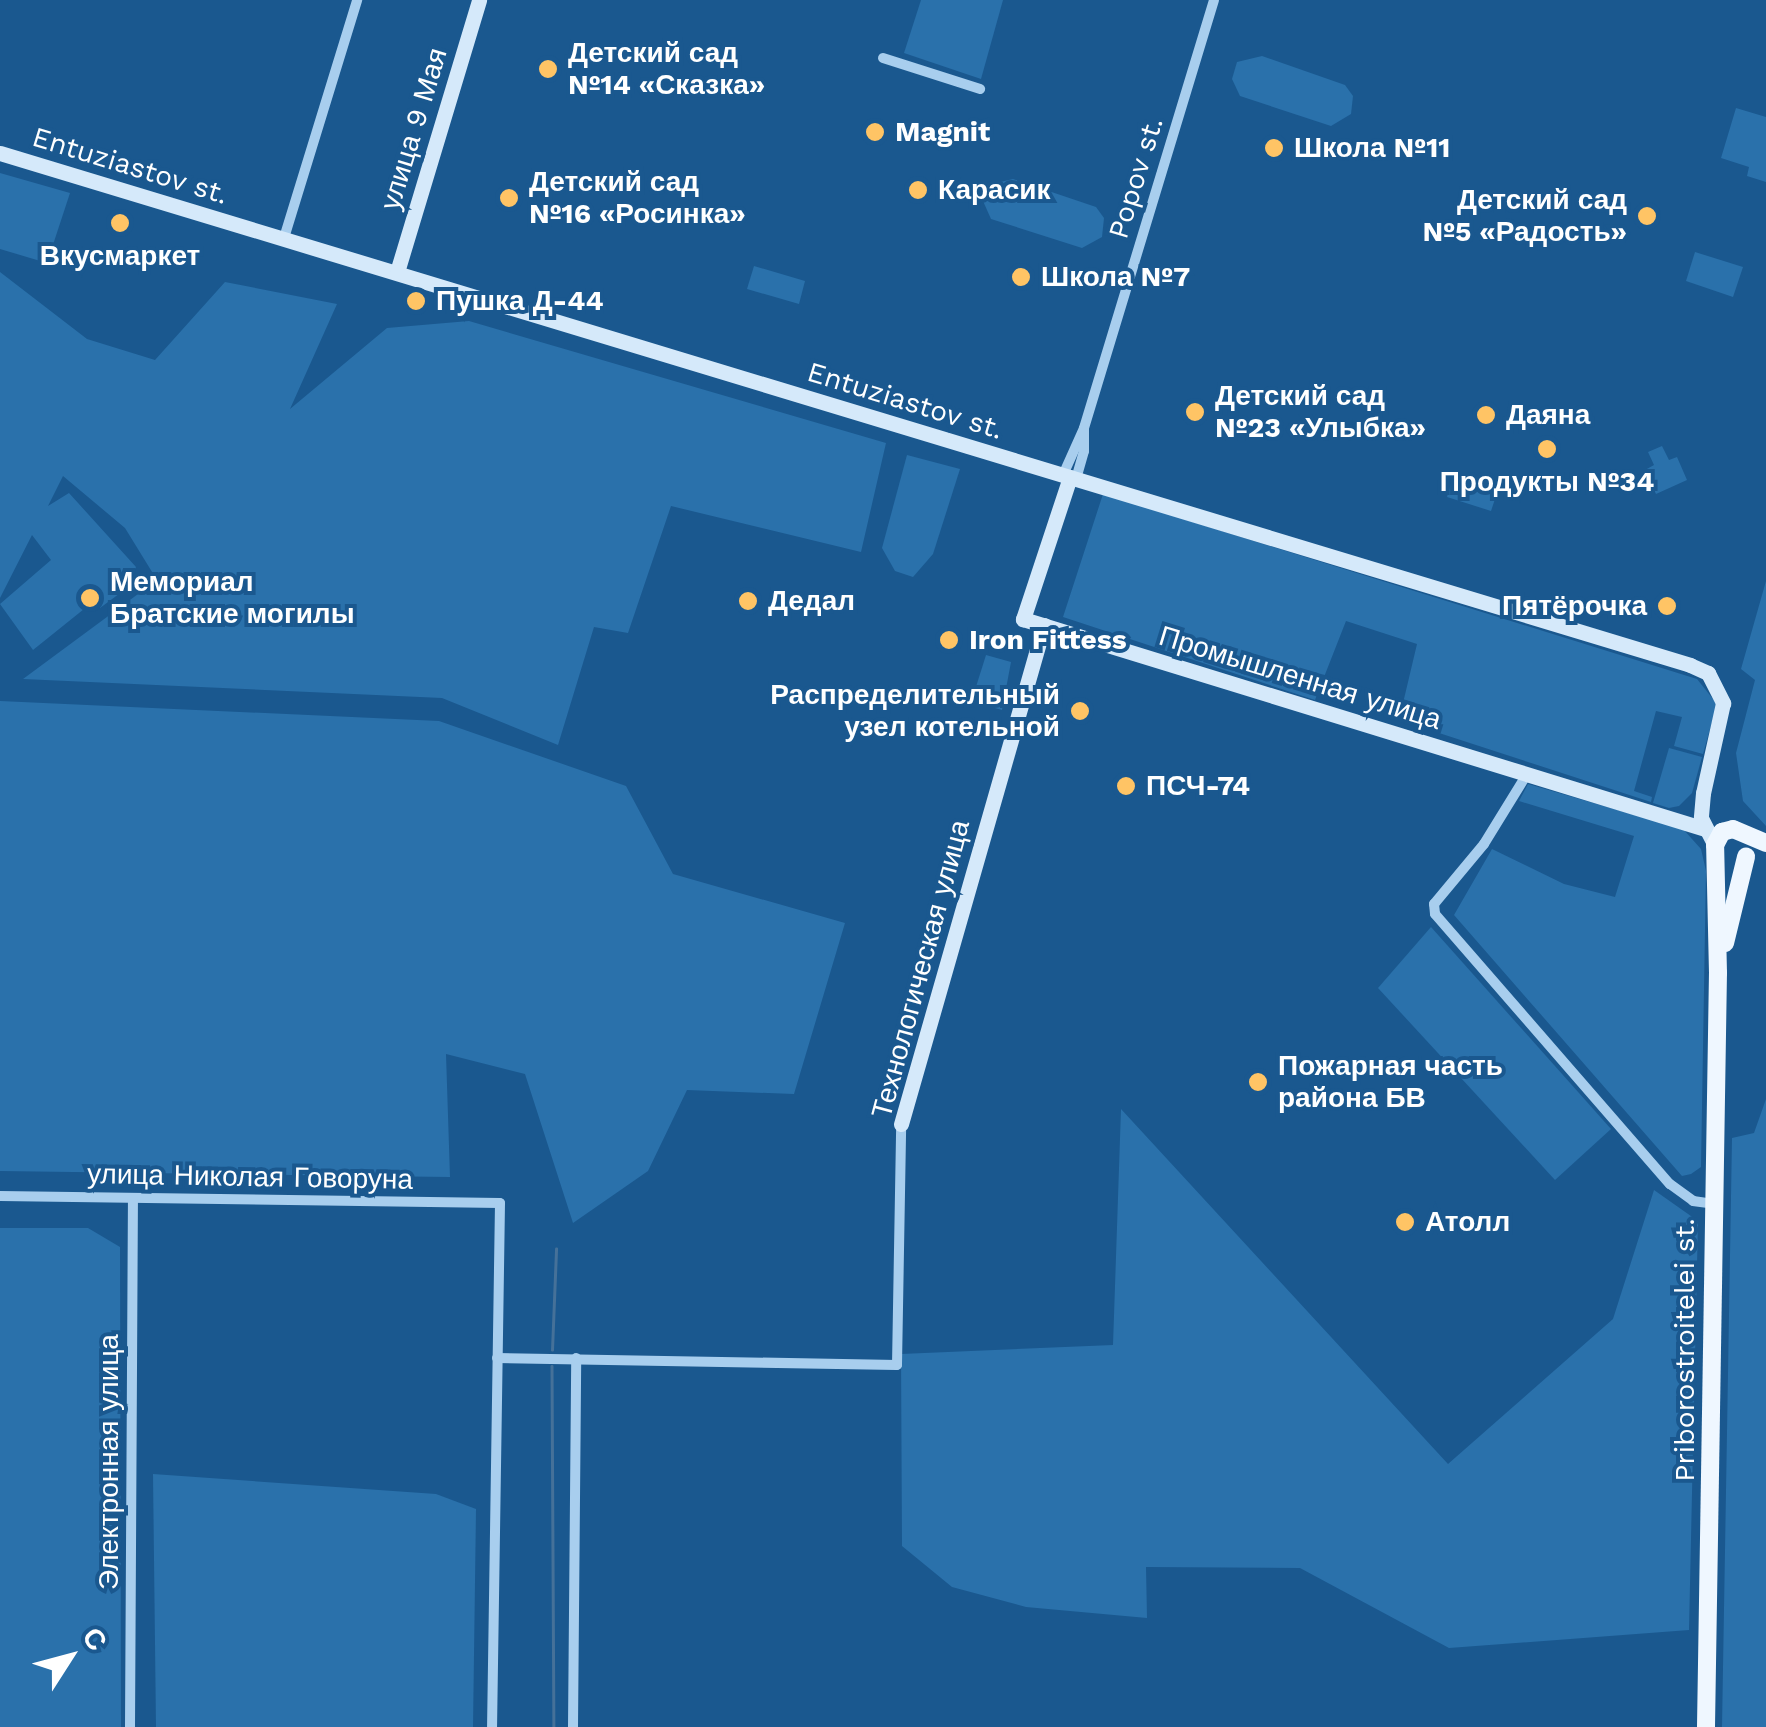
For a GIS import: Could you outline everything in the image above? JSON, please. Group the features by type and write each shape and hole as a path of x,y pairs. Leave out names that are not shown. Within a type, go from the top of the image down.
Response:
{"main road":[{"path":"1712,843 1728,863 1750,844"},
{"path":"1712,843 1750,844"},
{"name":"Priborostroitelei st.","path":"1706,1727 1718,973 1712,843"},
{"name":"Priborostroitelei st.","path":"1718,973 1750,844"}],"street":[{"path":"284,238 357,0"},
{"name":"улица 9 Мая","path":"396,272 479,0"},
{"name":"Popov st.","path":"1069,477 1214,0"},
{"path":"884,58 980,90"},
{"name":"Entuziastov st.","path":"0,152 1708,673 1723,703 1703,793"},
{"path":"1044,625 1023,619 1069,477"},
{"name":"Промышленная улица","path":"1044,625 1527,774 1712,843"},
{"name":"Технологическая улица","path":"576,1358 897,1365 902,1124 1044,625"},
{"path":"1527,774 1484,844 1434,904 1436,914 1670,1184 1693,1201 1714,1204"},
{"path":"1703,793 1712,843"},
{"path":"1703,793 1708,814 1750,844"},
{"name":"улица Николая Говоруна","path":"0,1196 500,1202 497,1358"},
{"name":"Электронная улица","path":"130,1727 132,1198"},
{"path":"492,1727 497,1358 576,1358 573,1727"}],"shaded area":[{"path":"921,0 1003,0 981,79 904,53"},
{"path":"1262,56 1345,85 1353,96 1351,114 1331,126 1240,96 1232,79 1237,62"},
{"path":"1736,108 1766,117 1766,182 1747,176 1749,167 1721,158"},
{"path":"0,173 70,193 47,263 0,249"},
{"path":"1013,179 1096,207 1104,218 1102,237 1082,248 991,219 983,201 988,185"},
{"path":"1695,252 1743,267 1733,297 1686,281"},
{"path":"754,266 805,281 799,304 747,289"},
{"path":"0,272 87,339 155,360 225,282 337,304 290,409 387,328 469,321 886,443 861,552 671,506 628,633 594,627 558,745 442,698 23,679 157,580 125,528 63,476 48,506 69,493 136,567 127,588 100,608 94,601 33,650 0,604 51,560 32,535 0,598"},
{"path":"1662,446 1669,460 1677,457 1687,480 1656,494 1645,470 1654,465 1648,452"},
{"path":"907,455 960,469 933,554 913,577 895,571 882,548"},
{"path":"1455,470 1500,484 1491,511 1447,497"},
{"path":"1103,494 1697,679 1717,704 1703,754 1674,746 1682,717 1656,711 1634,791 1652,797 1651,802 1399,720 1417,644 1346,621 1315,700 1063,617"},
{"path":"1766,581 1766,826 1743,801 1736,753 1755,680 1741,669"},
{"path":"986,655 1011,662 1002,710 981,704 975,690"},
{"path":"0,701 439,721 626,786 673,874 845,923 794,1094 687,1090 648,1171 573,1223 525,1074 446,1054 450,1177 0,1171"},
{"path":"1669,748 1702,757 1692,793 1679,806 1669,808 1653,803"},
{"path":"1528,784 1683,829 1701,849 1706,871 1701,1167 1691,1174 1682,1176 1454,915 1492,849 1564,884 1615,897 1634,836 1519,801"},
{"path":"1431,927 1611,1129 1555,1180 1378,988"},
{"path":"1766,1099 1766,1727 1722,1727 1732,1138 1754,1133"},
{"path":"1121,1109 1448,1464 1613,1319 1654,1190 1698,1221 1689,1630 1449,1648 1300,1568 1146,1567 1147,1618 1026,1607 952,1587 902,1546 901,1354 1113,1345"},
{"path":"0,1228 88,1228 120,1247 121,1727 0,1727"},
{"path":"153,1474 436,1494 476,1509 473,1727 156,1727"}],"waterway":[{"path":"552,1350 556,1249"},
{"path":"552,1366 554,1727"}],"place":[{"name":"Детский сад №14 «Сказка»","path":"548,69"},
{"name":"Magnit","path":"875,132"},
{"name":"Школа №11","path":"1274,148"},
{"name":"Карасик","path":"918,190"},
{"name":"Детский сад №16 «Росинка»","path":"509,198"},
{"name":"Детский сад №5 «Радость»","path":"1647,216"},
{"name":"Вкусмаркет","path":"120,223"},
{"name":"Школа №7","path":"1021,277"},
{"name":"Пушка Д-44","path":"416,301"},
{"name":"Детский сад №23 «Улыбка»","path":"1195,412"},
{"name":"Даяна","path":"1486,415"},
{"name":"Продукты №34","path":"1547,449"},
{"name":"Мемориал Братские могилы","path":"90,598"},
{"name":"Дедал","path":"748,601"},
{"name":"Пятёрочка","path":"1667,606"},
{"name":"Iron Fittess","path":"949,640"},
{"name":"Распределительный узел котельной","path":"1080,711"},
{"name":"ПСЧ-74","path":"1126,786"},
{"name":"Пожарная часть района БВ","path":"1258,1082"},
{"name":"Атолл","path":"1405,1222"}]}
